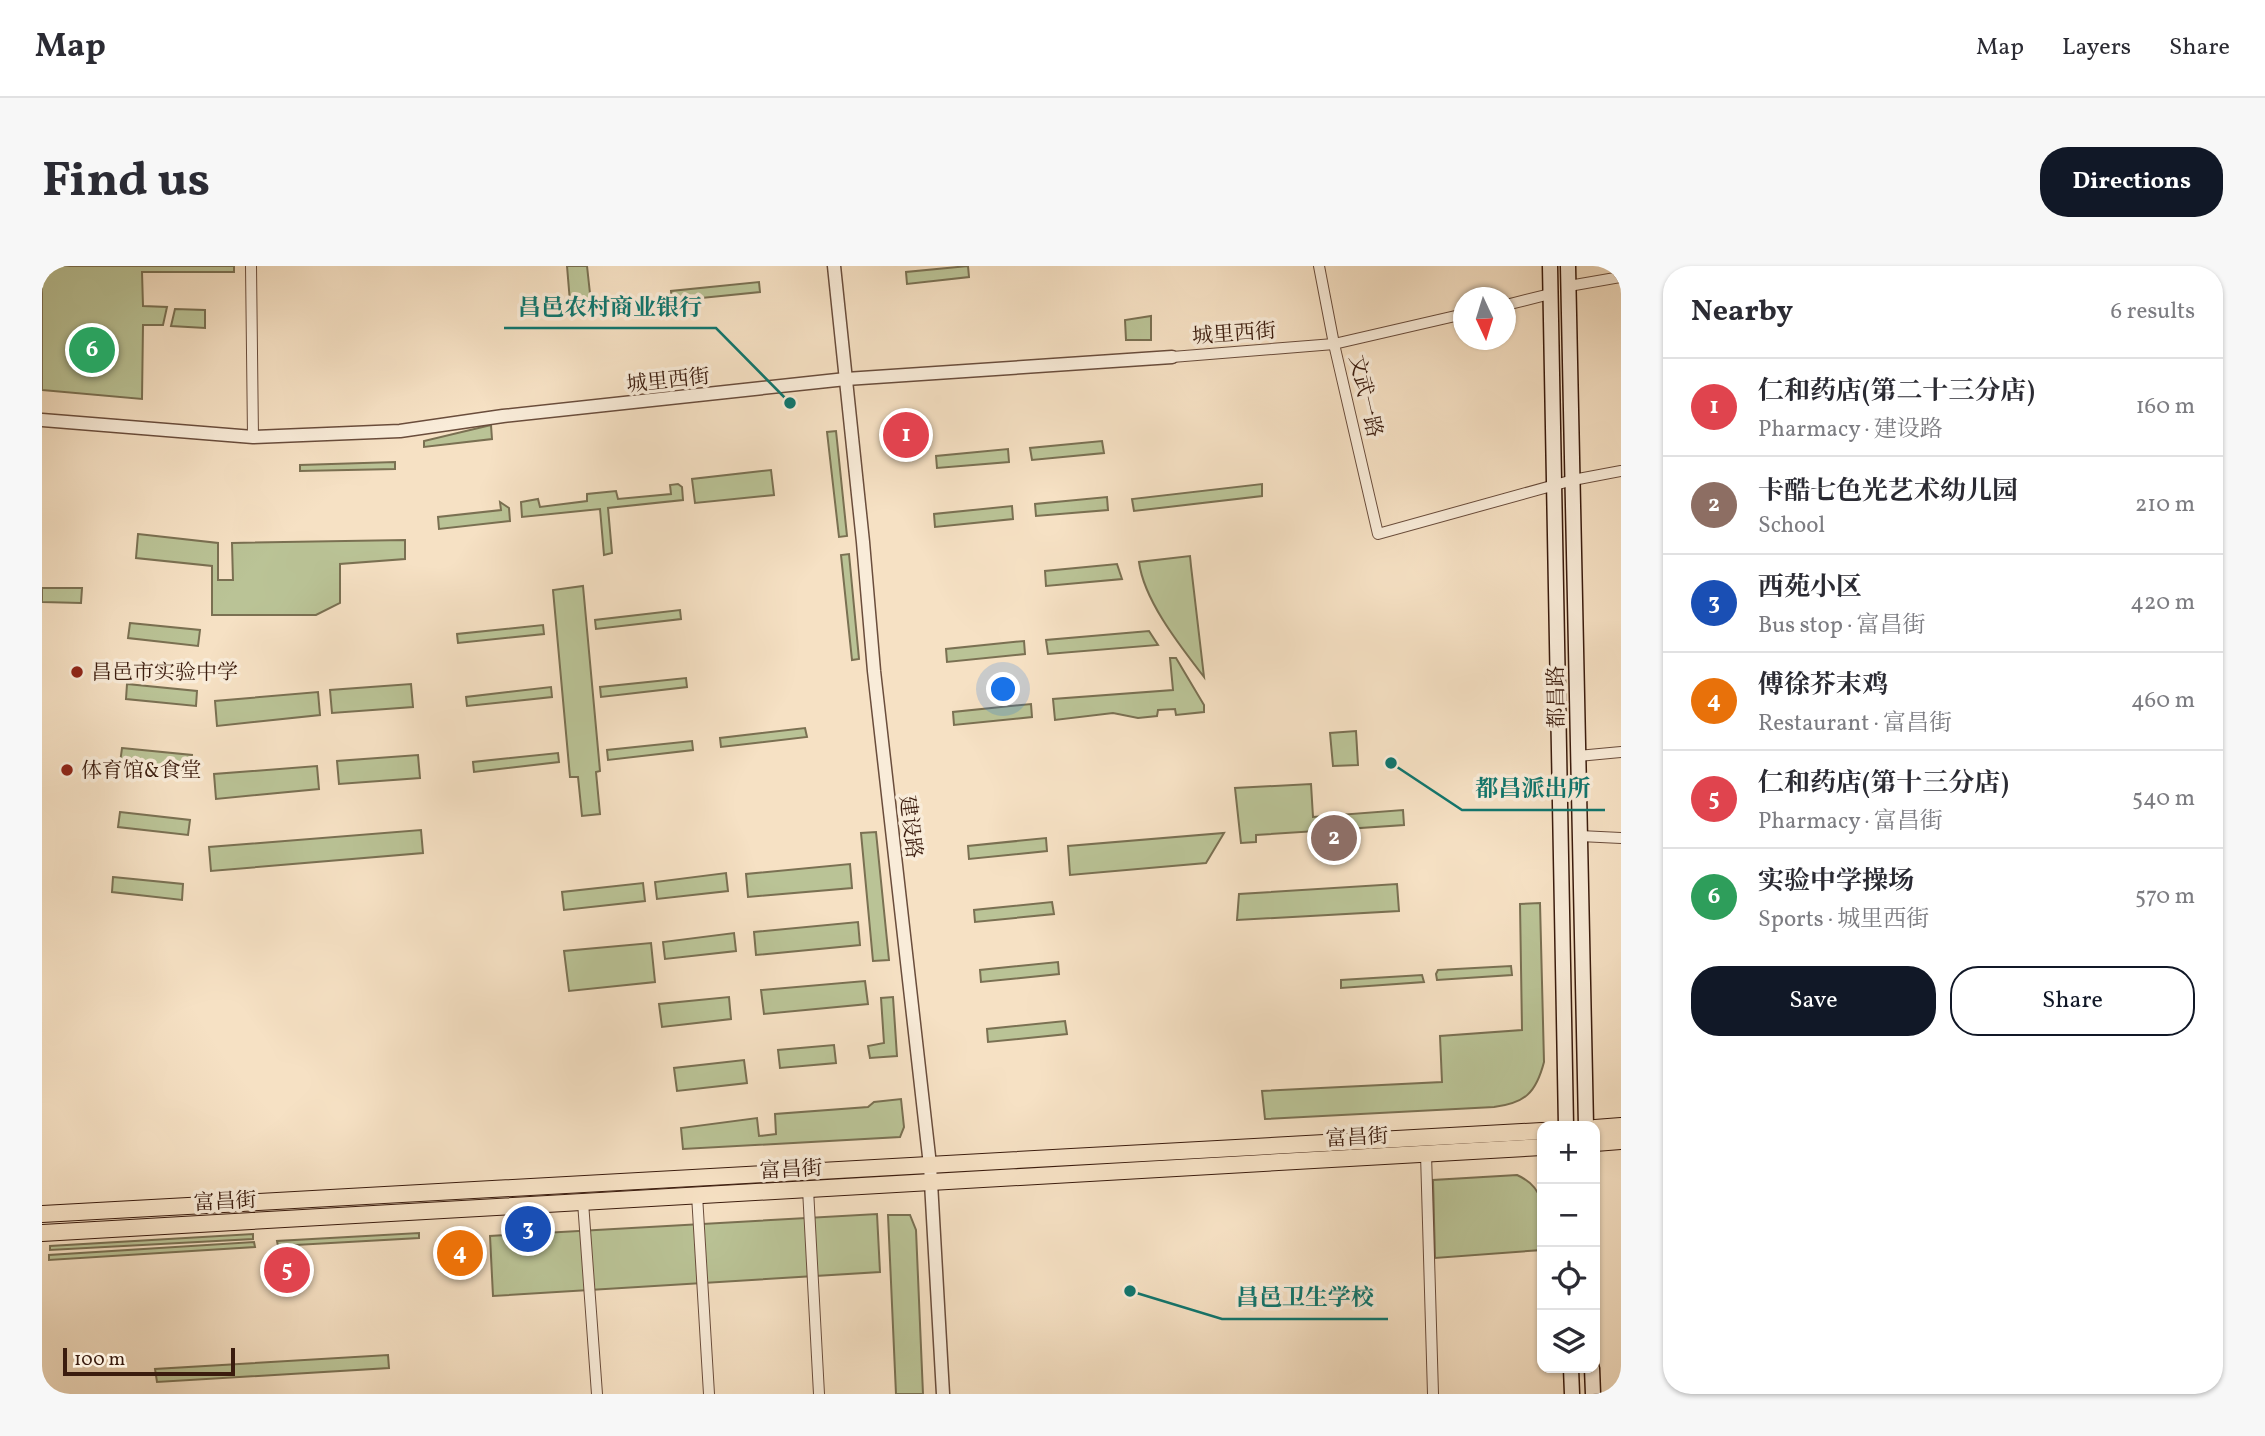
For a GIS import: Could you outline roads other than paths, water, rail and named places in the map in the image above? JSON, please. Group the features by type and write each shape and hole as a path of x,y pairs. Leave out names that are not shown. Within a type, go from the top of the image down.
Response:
{"main road":[{"path":"1550,266 1566,1121"},
{"name":"都昌路","path":"1568,266 1586,1121"},
{"path":"1600,1128 1621,1126"},
{"name":"富昌街","path":"42,1214 1537,1131"},
{"path":"1600,1143 1621,1141"},
{"name":"富昌街","path":"42,1233 1537,1147"},
{"path":"1571,1373 1572,1394"},
{"path":"1592,1373 1593,1394"}],"street":[{"path":"251,266 253,437"},
{"name":"建设路","path":"834,266 874,671 930,1165 943,1394"},
{"name":"文武一路","path":"1319,266 1378,534 1554,487"},
{"path":"1569,286 1621,277"},
{"path":"1516,302 1550,294"},
{"name":"城里西街","path":"42,420 253,437 400,431 503,416 846,379 1335,344 1453,317"},
{"path":"1554,487 1573,480 1621,471"},
{"path":"1578,756 1621,752"},
{"path":"1580,836 1621,838"},
{"path":"1426,1154 1433,1394"},
{"path":"808,1189 819,1394"},
{"path":"697,1195 709,1394"},
{"path":"583,1202 597,1394"}],"place":[{"name":"实验中学操场","path":"92,350"},
{"name":"昌邑农村商业银行","path":"790,403"},
{"name":"仁和药店(第二十三分店)","path":"906,435"},
{"name":"昌邑市实验中学","path":"77,672"},
{"name":"都昌派出所","path":"1391,763"},
{"name":"体育馆&食堂","path":"67,770"},
{"name":"卡酷七色光艺术幼儿园","path":"1334,838"},
{"name":"西苑小区","path":"528,1229"},
{"name":"傅徐芥末鸡","path":"460,1253"},
{"name":"仁和药店(第十三分店)","path":"287,1270"},
{"name":"昌邑卫生学校","path":"1130,1291"}]}
